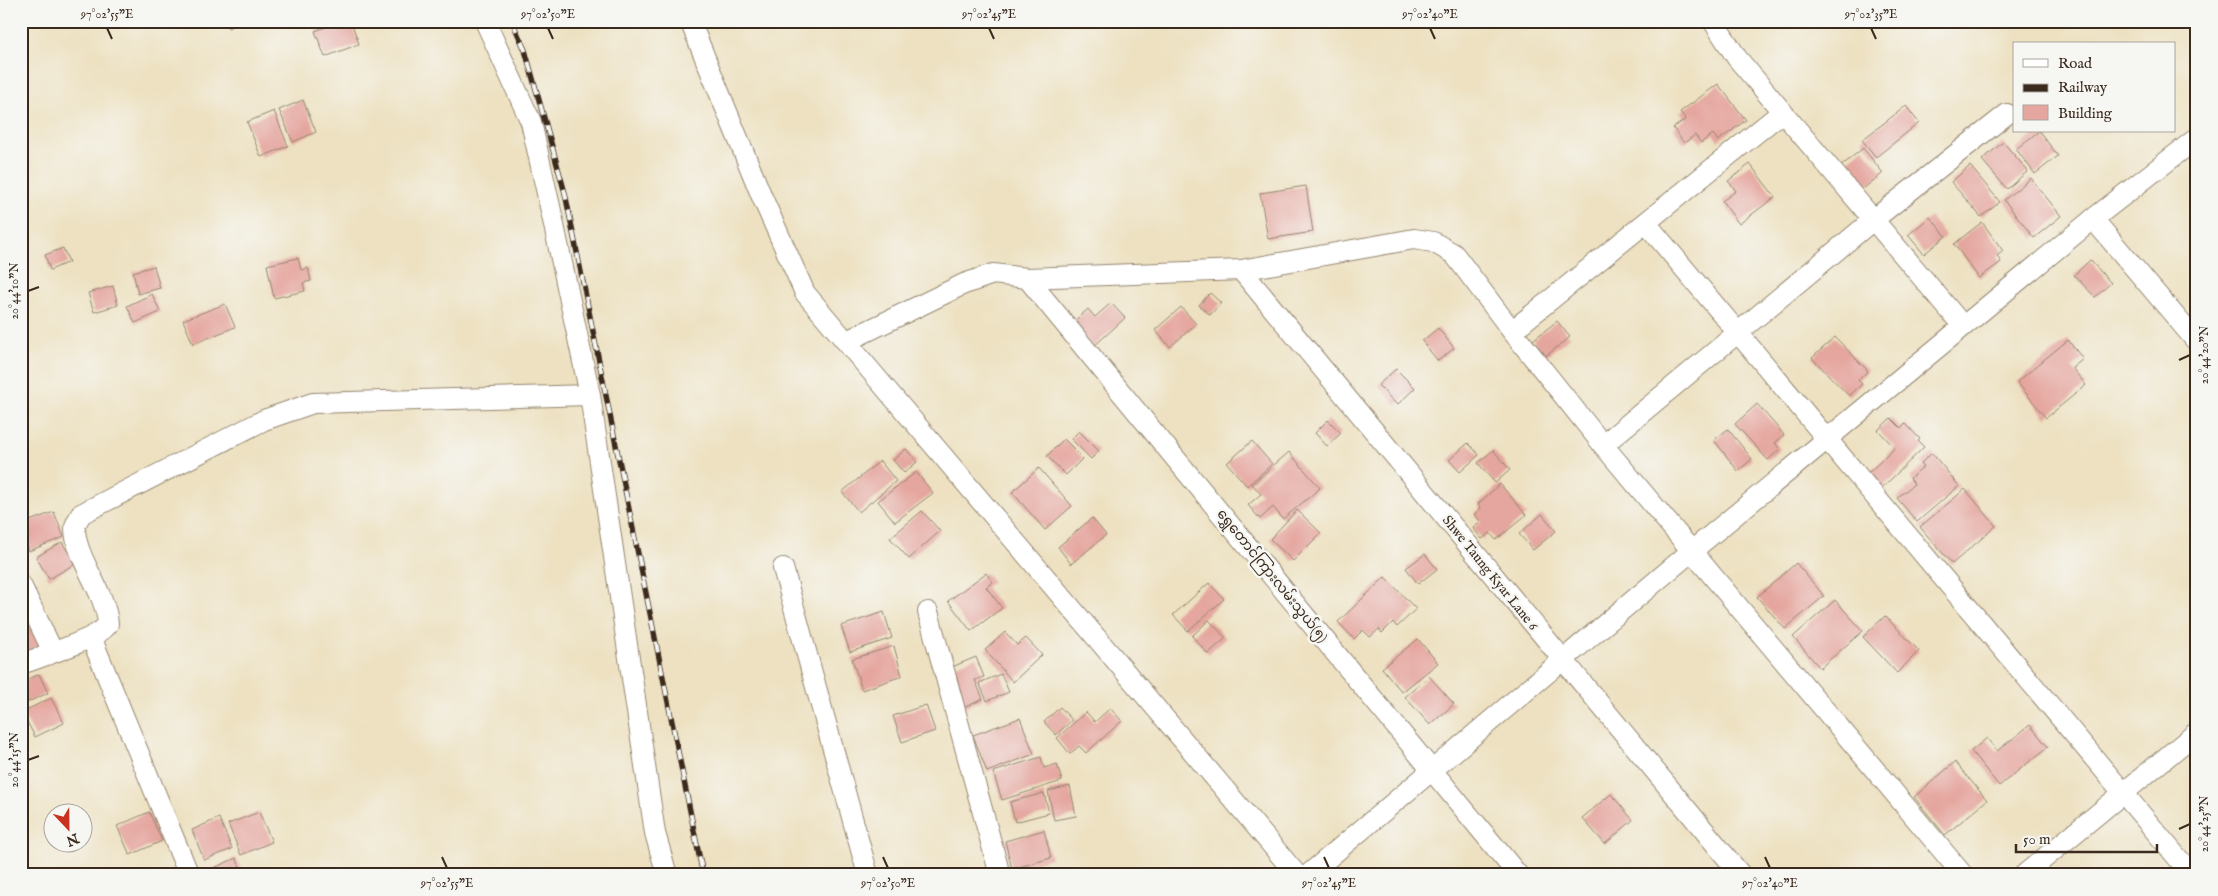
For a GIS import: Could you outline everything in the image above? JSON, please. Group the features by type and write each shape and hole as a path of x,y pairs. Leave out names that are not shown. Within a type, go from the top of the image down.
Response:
{"street":[{"path":"485,21 531,122 590,395 655,833 667,875"},
{"path":"690,21 762,197 805,293 1297,875"},
{"path":"1713,21 1737,58 1963,326"},
{"path":"1512,332 1782,112"},
{"path":"1603,445 1874,220 2007,114"},
{"path":"1308,875 1693,550 1963,326 2093,219 2197,138"},
{"path":"2093,219 2197,342"},
{"path":"1646,223 2192,875"},
{"path":"847,341 964,284 993,274 1027,278 1240,270 1414,239 1433,242 1454,254 1512,332 1603,445 1693,550 1963,875"},
{"name":"Shwe Taung Kyar Lane 6","path":"1240,270 1740,875"},
{"name":"ရွှေတောင်ကြားလမ်းသွယ်(၅)","path":"1027,278 1518,875"},
{"path":"21,664 91,637 104,630 108,624 107,617 76,539 74,526 81,514 264,420 313,403 590,395"},
{"path":"783,568 868,875"},
{"path":"21,585 53,652"},
{"path":"928,612 1000,875"},
{"path":"91,637 189,875"},
{"path":"2024,875 2197,732"}],"building":[{"path":"225,21 243,21 228,28"},
{"path":"341,21 351,21 359,44 325,57 315,31"},
{"path":"1718,84 1746,120 1718,141 1713,134 1701,143 1695,135 1684,143 1673,128 1686,119 1680,112"},
{"path":"303,100 316,132 293,142 279,110"},
{"path":"1906,106 1919,123 1876,157 1862,140"},
{"path":"274,111 288,146 261,157 247,122"},
{"path":"2040,132 2058,156 2035,174 2016,149"},
{"path":"2003,142 2028,171 2007,189 1982,160"},
{"path":"1863,148 1883,173 1859,192 1839,168"},
{"path":"1750,164 1775,197 1739,224 1722,201 1736,191 1728,181"},
{"path":"1970,166 2000,202 1981,217 1951,182"},
{"path":"2031,178 2061,216 2034,238 2004,200"},
{"path":"1306,186 1313,232 1268,239 1260,193"},
{"path":"1930,217 1946,236 1924,254 1908,235"},
{"path":"1982,222 2003,251 1997,256 2001,262 1979,278 1954,244"},
{"path":"21,227 28,239 21,243"},
{"path":"63,248 69,262 50,270 45,255"},
{"path":"298,258 301,270 308,268 311,281 303,283 305,291 274,298 267,265"},
{"path":"2090,260 2111,283 2095,297 2074,275"},
{"path":"154,266 160,288 138,294 133,272"},
{"path":"113,286 118,305 94,312 88,293"},
{"path":"1210,293 1221,303 1210,315 1199,305"},
{"path":"152,294 160,312 135,323 127,306"},
{"path":"1111,303 1125,318 1093,347 1071,324 1088,309 1095,317"},
{"path":"225,304 235,327 193,344 183,320"},
{"path":"1181,307 1196,324 1170,347 1155,330"},
{"path":"1557,321 1570,337 1546,356 1533,340"},
{"path":"1438,328 1454,348 1438,361 1422,341"},
{"path":"1835,337 1868,371 1858,380 1862,384 1849,396 1812,358"},
{"path":"2068,340 2083,359 2072,368 2086,385 2046,418 2017,382"},
{"path":"1396,369 1415,388 1397,405 1378,385"},
{"path":"1757,404 1784,435 1775,443 1780,449 1768,460 1735,424"},
{"path":"1891,418 1901,428 1905,423 1920,439 1918,441 1924,447 1882,488 1868,473 1895,448 1878,430"},
{"path":"1328,420 1341,433 1327,446 1315,433"},
{"path":"1728,429 1752,459 1738,471 1714,440"},
{"path":"1079,431 1099,451 1091,459 1071,439"},
{"path":"1064,439 1083,458 1066,475 1047,456"},
{"path":"1252,441 1272,464 1247,486 1227,463"},
{"path":"1468,443 1479,455 1460,472 1449,460"},
{"path":"906,449 917,462 904,473 893,460"},
{"path":"1493,450 1510,470 1495,483 1478,463"},
{"path":"1289,452 1320,488 1283,519 1273,507 1260,519 1248,505 1261,494 1252,484"},
{"path":"1932,453 1959,486 1917,522 1897,498 1914,484 1910,478 1924,466 1921,463"},
{"path":"880,461 896,481 859,512 842,492"},
{"path":"1039,468 1072,506 1045,530 1012,492"},
{"path":"916,472 933,493 895,522 878,501"},
{"path":"1500,484 1526,515 1496,540 1490,533 1482,539 1473,528 1481,522 1474,514 1481,508 1478,504"},
{"path":"1965,489 1996,526 1952,564 1920,527"},
{"path":"1297,510 1321,533 1293,561 1270,539"},
{"path":"922,511 940,531 909,559 890,538"},
{"path":"54,512 64,537 29,551 21,531 21,524"},
{"path":"1542,514 1556,531 1533,550 1519,534"},
{"path":"1092,518 1106,535 1071,564 1058,547"},
{"path":"62,542 75,564 49,579 36,557"},
{"path":"1425,554 1437,569 1418,584 1406,568"},
{"path":"1796,563 1824,596 1785,629 1757,597"},
{"path":"986,573 993,582 986,587 1002,608 971,631 948,601"},
{"path":"1385,577 1416,609 1397,627 1393,622 1382,633 1379,629 1370,637 1363,630 1354,639 1338,622"},
{"path":"1209,583 1224,599 1188,631 1173,615"},
{"path":"1835,600 1863,631 1820,668 1793,637"},
{"path":"884,612 892,638 850,652 841,626"},
{"path":"1885,616 1919,651 1897,673 1863,637"},
{"path":"27,620 40,645 21,654 21,623"},
{"path":"1209,620 1226,638 1208,654 1192,636"},
{"path":"1005,632 1017,645 1026,638 1042,655 1013,682 985,650"},
{"path":"1418,639 1438,663 1402,692 1382,668"},
{"path":"894,646 902,676 862,690 852,659"},
{"path":"976,657 984,677 975,680 983,699 963,708 947,669"},
{"path":"39,674 48,693 21,705 21,682"},
{"path":"1001,674 1009,692 987,701 979,683"},
{"path":"1429,676 1454,704 1430,725 1405,697"},
{"path":"51,698 64,723 35,737 22,712"},
{"path":"926,705 935,731 902,742 893,716"},
{"path":"1060,707 1072,720 1056,735 1044,722"},
{"path":"1110,708 1122,721 1086,753 1079,746 1070,754 1057,738 1086,712 1095,722"},
{"path":"1020,718 1034,754 987,772 973,735"},
{"path":"2030,725 2048,747 1999,786 1971,751 1987,738 1997,751"},
{"path":"1041,757 1044,768 1057,764 1062,781 1002,800 993,772"},
{"path":"1955,762 1987,800 1945,835 1914,797"},
{"path":"1070,786 1076,816 1054,820 1048,791"},
{"path":"1044,793 1049,813 1015,822 1010,802"},
{"path":"1611,794 1633,820 1605,844 1582,818"},
{"path":"149,812 162,841 130,855 117,826"},
{"path":"259,812 272,842 241,855 228,824"},
{"path":"219,818 232,849 204,860 192,830"},
{"path":"1044,830 1051,858 1012,869 1005,841"},
{"path":"236,858 244,875 204,875 203,873"}],"railway":[{"path":"512,21 525,50 565,193 703,875"}]}
